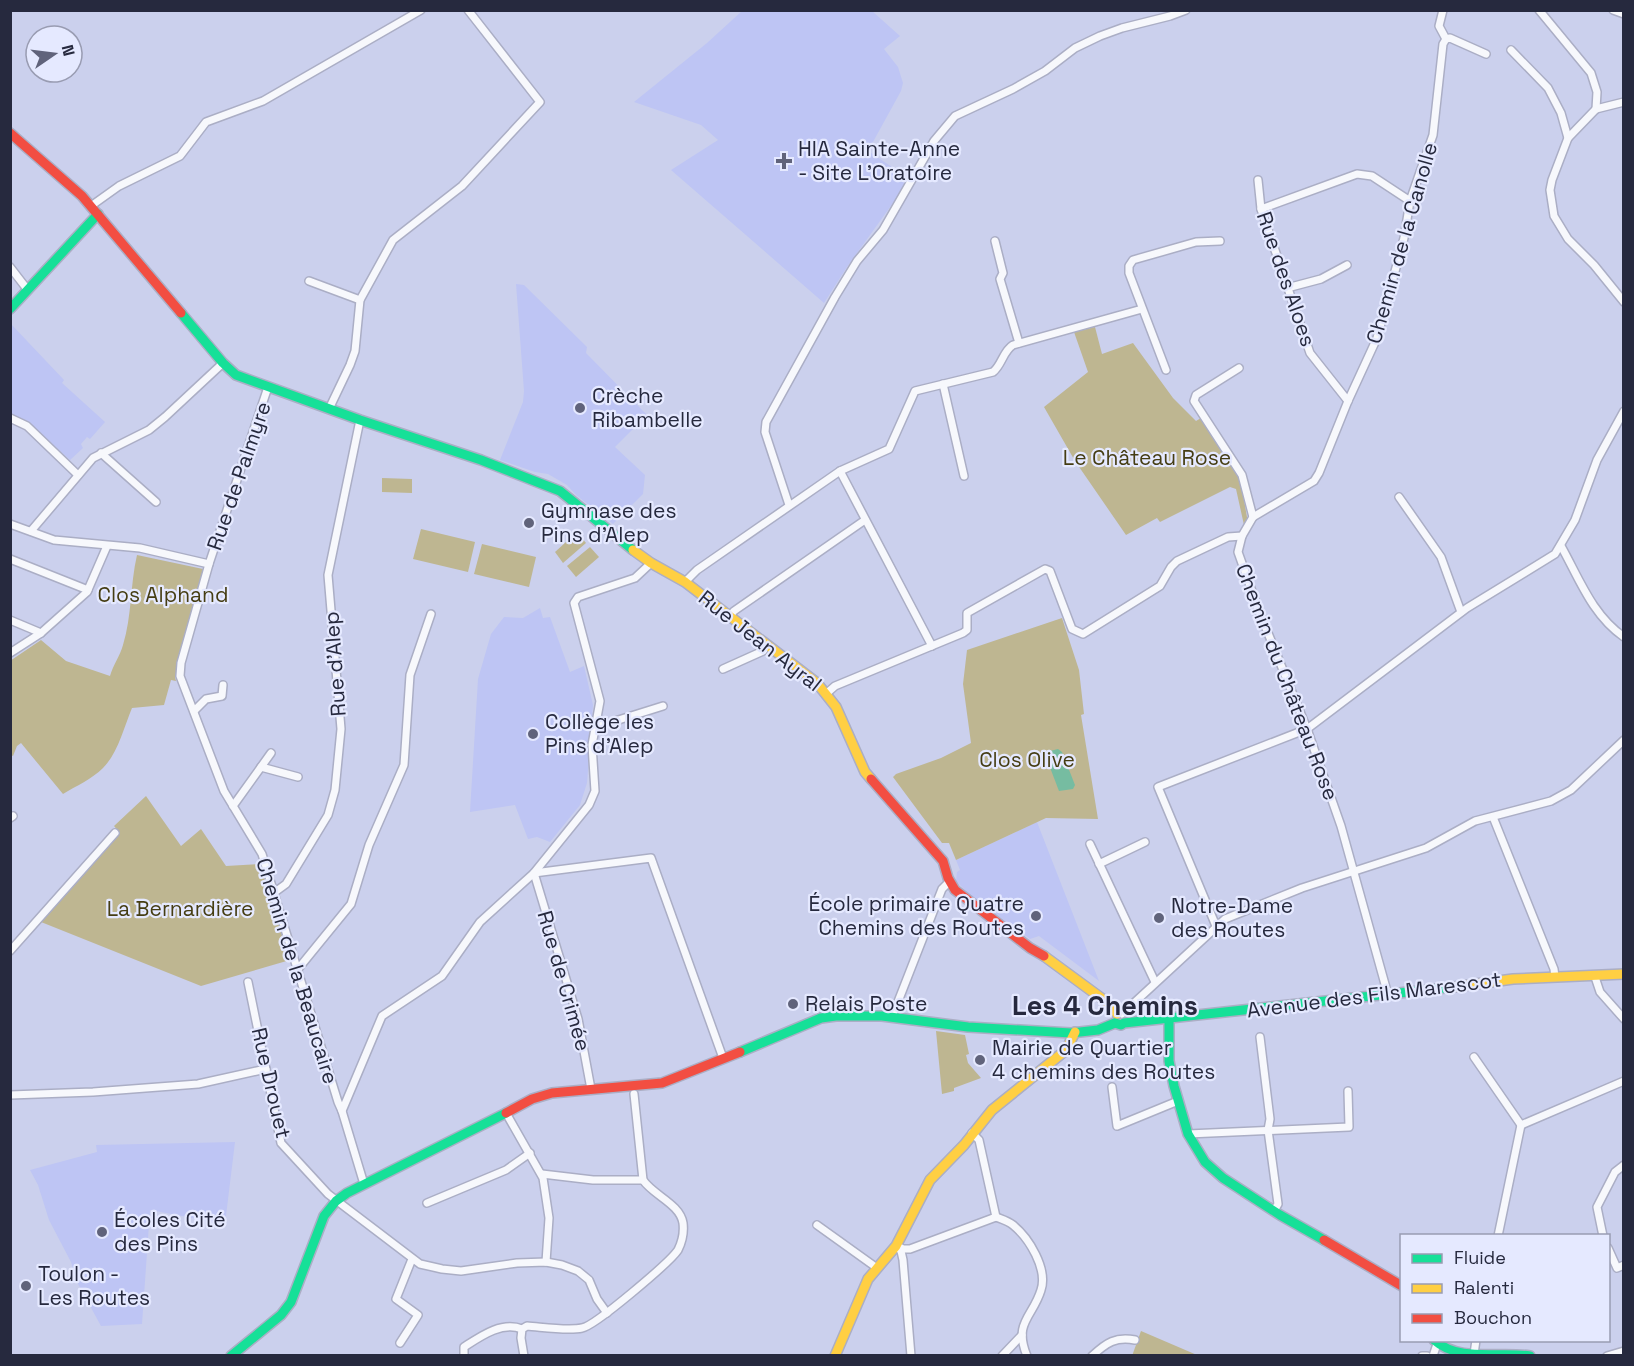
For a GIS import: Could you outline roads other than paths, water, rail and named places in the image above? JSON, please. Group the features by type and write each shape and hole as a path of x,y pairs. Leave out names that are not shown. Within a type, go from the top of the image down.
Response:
{"main road":[{"name":"Rue Jean Ayral","path":"10,133 80,194 223,363 244,379 429,443 448,454 507,471 560,491 651,562 685,582 806,674 827,693 836,707 865,772 943,861 949,882 955,890 1030,948 1050,959 1108,1003 1120,1018"},
{"path":"10,309 98,214"},
{"name":"Avenue des Fils Marescot","path":"336,1201 364,1184 542,1095 662,1083 820,1018 837,1015 892,1017 999,1029 1075,1032 1100,1030 1120,1018 1169,1018 1388,995 1513,979 1623,974"},
{"path":"1169,1018 1169,1060 1178,1101 1188,1134 1212,1169 1274,1211 1400,1285"},
{"path":"835,1356 862,1291 876,1268 896,1246 930,1180 964,1145 992,1110 1070,1045 1075,1032"},
{"path":"231,1356 280,1315 291,1302 321,1223 336,1201"},
{"path":"1436,1342 1447,1353 1530,1356"}],"street":[{"path":"91,206 119,186 180,156 202,127 213,118 263,101 421,10"},
{"path":"329,409 355,351 360,300 393,240 462,186 540,102 468,10"},
{"name":"Chemin de la Canolle","path":"1253,517 1314,480 1319,473 1377,338 1404,238 1410,201 1433,135 1443,44 1446,39 1439,26 1443,10"},
{"path":"1539,10 1591,73 1597,92 1596,109"},
{"path":"1613,10 1623,14"},
{"path":"789,505 765,432 766,422 835,297 857,261 883,230 934,141 955,116 1037,76 1076,48 1122,28 1182,11"},
{"path":"1446,39 1450,38 1486,54"},
{"path":"1511,50 1548,88 1561,113 1568,138"},
{"path":"1623,102 1596,109 1568,138 1550,190 1554,216 1568,239 1594,265 1623,302"},
{"path":"1261,209 1357,174 1372,176 1410,201"},
{"name":"Rue des Aloes","path":"1258,180 1261,209 1310,353 1348,401"},
{"path":"995,241 1003,273 1000,279 1019,343"},
{"path":"1166,370 1129,273 1129,266 1133,260 1196,242 1220,241"},
{"path":"1287,288 1321,279 1347,265"},
{"path":"10,267 27,289"},
{"path":"309,281 360,300"},
{"path":"685,582 697,570 840,471 889,449 915,392 993,372 999,368 1008,348 1019,343 1142,309"},
{"path":"31,531 93,458 149,430 223,363"},
{"path":"1239,368 1196,395 1194,401 1242,475 1253,517"},
{"path":"943,384 964,476"},
{"name":"Rue de Palmyre","path":"209,564 268,387"},
{"path":"1216,926 1158,787 1307,729 1461,612 1555,554 1575,520 1597,460 1623,411"},
{"path":"10,418 27,426 78,475"},
{"name":"Rue d'Alep","path":"275,892 286,884 328,815 335,790 340,729 328,575 360,420"},
{"path":"101,453 156,502"},
{"path":"840,471 932,646"},
{"path":"1400,497 1442,557 1461,612"},
{"name":"Chemin du Château Rose","path":"1253,517 1242,536 1238,552 1259,611 1307,729 1341,826 1388,995"},
{"path":"729,617 734,611 865,520"},
{"path":"10,524 54,540 141,548 209,564"},
{"path":"827,693 835,686 963,633 967,630 968,613 1045,569 1050,571 1072,629 1083,634 1160,586 1171,567 1178,561 1228,537 1242,536"},
{"path":"10,653 41,633 88,590 107,546"},
{"path":"1561,546 1593,606 1610,628 1623,637"},
{"path":"10,559 88,590"},
{"path":"342,1110 382,1016 442,976 480,922 534,873 589,805 595,791 592,745 600,701 574,603 578,597 634,578 651,562"},
{"name":"Chemin de la Beaucaire","path":"209,564 181,663 180,676 224,792 262,854 364,1184"},
{"path":"298,969 351,904 369,845 404,765 410,675 432,614"},
{"path":"10,620 41,633"},
{"path":"723,669 763,651 767,645"},
{"path":"194,711 206,699 222,696 223,684"},
{"path":"596,727 663,706"},
{"path":"1120,1018 1155,982 1225,919 1302,888 1426,848 1475,820 1551,801 1571,790 1623,740"},
{"path":"233,806 271,753"},
{"path":"261,767 298,777"},
{"path":"1493,817 1554,969 1555,977"},
{"path":"10,951 115,833"},
{"path":"1099,864 1145,842"},
{"path":"1090,844 1155,982"},
{"path":"534,873 651,858 723,1058"},
{"name":"Rue de Crimée","path":"534,873 578,1019 591,1089"},
{"path":"892,1017 942,889 949,882"},
{"path":"1595,977 1600,992 1623,1019"},
{"name":"Rue Drouet","path":"248,982 281,1143 328,1194 420,1264 461,1270 517,1263 546,1262 562,1265 578,1271 589,1280 597,1299 608,1313"},
{"path":"1260,1037 1270,1119 1268,1130 1278,1204 1274,1211"},
{"path":"1474,1058 1521,1125 1498,1234"},
{"path":"10,1095 93,1092 198,1084 266,1069"},
{"path":"1521,1125 1623,1081"},
{"path":"1112,1087 1117,1126 1178,1101"},
{"path":"1188,1134 1349,1127 1348,1092"},
{"path":"522,1329 527,1326 581,1329 593,1324 677,1250 683,1237 683,1221 676,1209 649,1190 643,1180 634,1094"},
{"path":"506,1113 542,1174 549,1218 546,1262"},
{"path":"972,1133 979,1140 996,1216"},
{"path":"427,1203 506,1170 530,1153"},
{"path":"1603,1234 1597,1207 1615,1172 1623,1165"},
{"path":"542,1174 593,1180 643,1180"},
{"path":"896,1246 910,1249 996,1216 1012,1224 1034,1250 1044,1277 1041,1291 1023,1323 1022,1335 1027,1356"},
{"path":"817,1225 876,1268"},
{"path":"896,1246 901,1251 903,1260 911,1356"},
{"path":"1610,1252 1617,1268 1623,1265"},
{"path":"400,1343 418,1315 396,1299 412,1259"},
{"path":"464,1356 464,1347 482,1336 505,1327 514,1326 522,1329"},
{"path":"522,1329 524,1356"},
{"path":"1002,1356 1022,1335"},
{"path":"1092,1356 1108,1342 1125,1338 1135,1340"},
{"path":"1432,1356 1436,1342"},
{"path":"1607,1356 1623,1351"},
{"path":"1422,1356 1427,1356"}],"place":[{"name":"HIA Sainte-Anne - Site L'Oratoire","path":"784,161"},
{"name":"Crèche Ribambelle","path":"580,408"},
{"name":"Gymnase des Pins d'Alep","path":"529,523"},
{"name":"Collège les Pins d'Alep","path":"533,734"},
{"name":"École primaire Quatre Chemins des Routes","path":"1036,916"},
{"name":"Notre-Dame des Routes","path":"1159,918"},
{"name":"Relais Poste","path":"793,1004"},
{"name":"Mairie de Quartier 4 chemins des Routes","path":"980,1060"},
{"name":"Écoles Cité des Pins","path":"102,1232"},
{"name":"Toulon - Les Routes","path":"26,1286"}],"district":[{"name":"Les 4 Chemins","path":"1105,1006"}],"park label":[{"name":"Le Château Rose","path":"1147,458"},
{"name":"Clos Alphand","path":"163,595"},
{"name":"Clos Olive","path":"1027,760"},
{"name":"La Bernardière","path":"180,909"}]}
